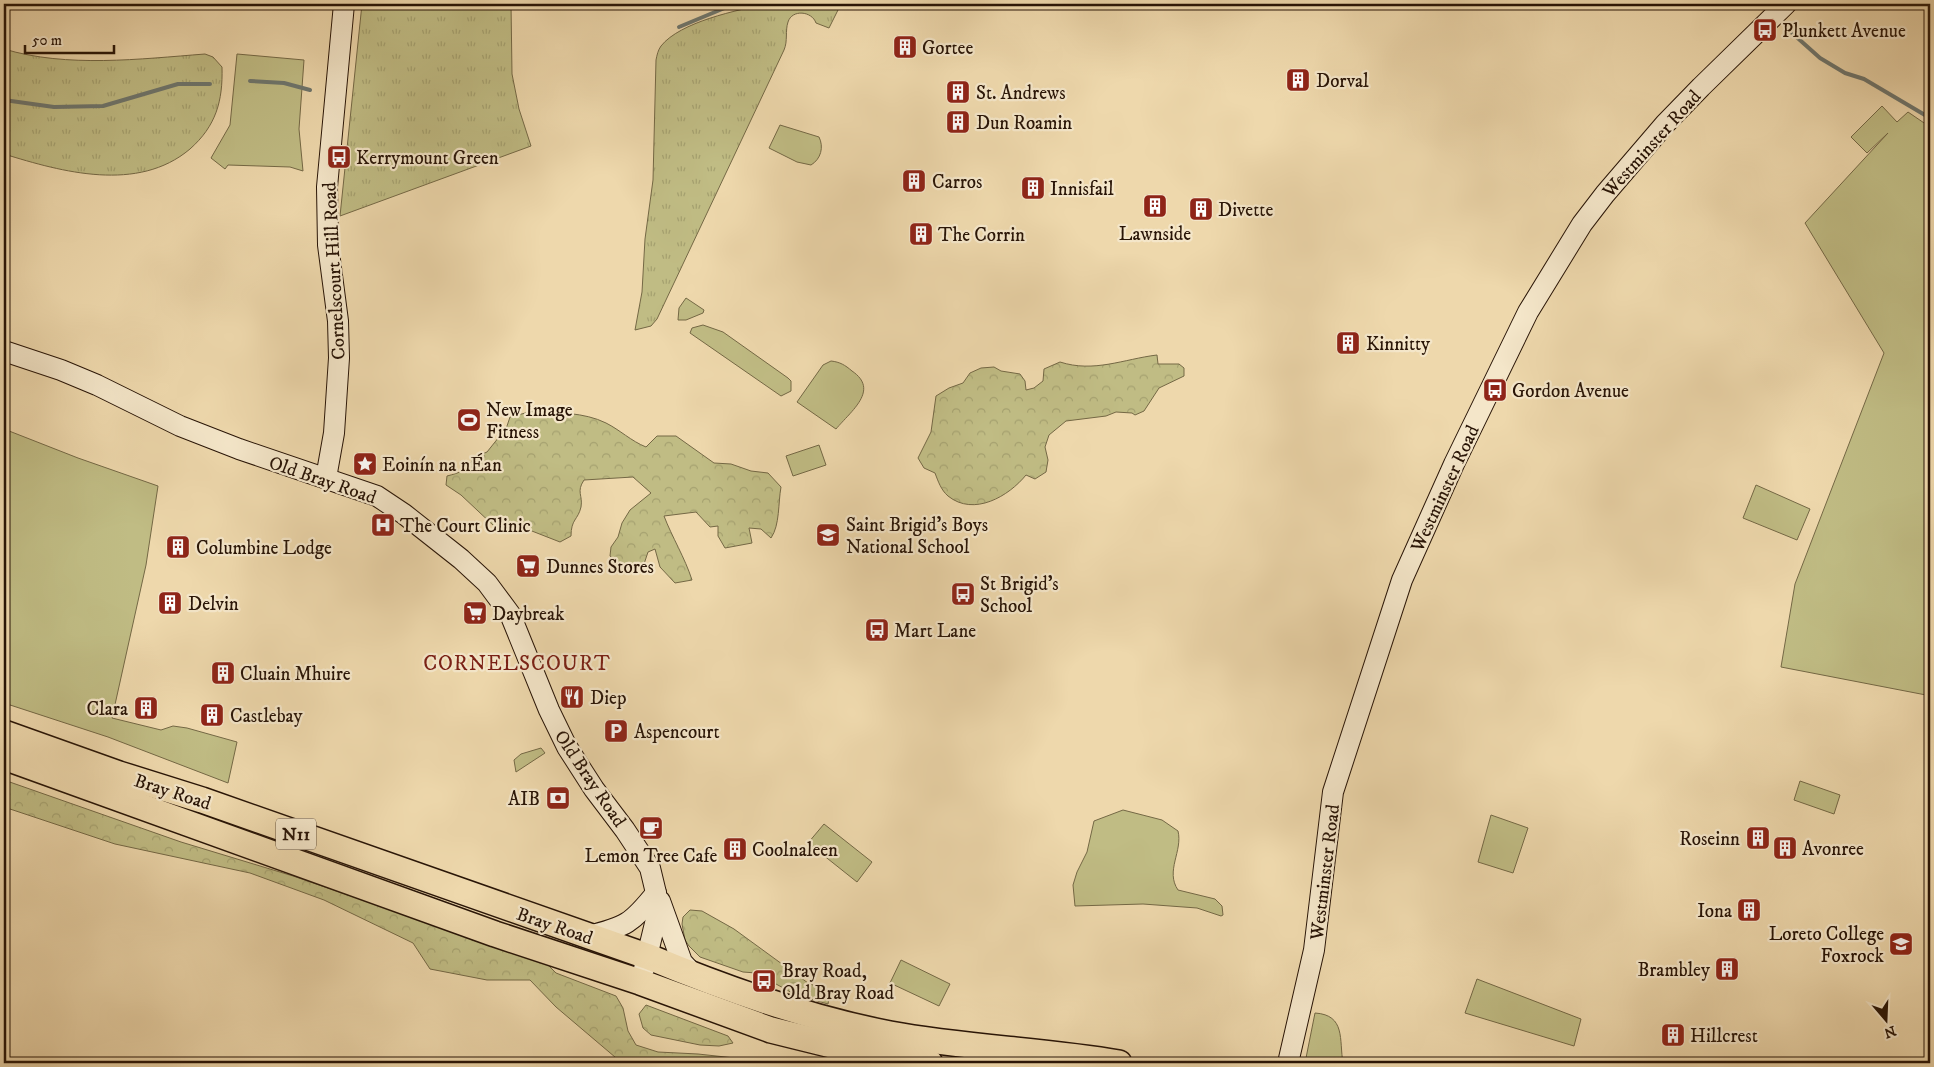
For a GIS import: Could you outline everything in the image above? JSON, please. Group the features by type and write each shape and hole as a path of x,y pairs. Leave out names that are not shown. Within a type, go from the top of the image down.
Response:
{"highway":[{"name":"Bray Road","path":"4,733 119,774 202,800 648,957 764,1000 890,1034 1119,1063"},
{"name":"Bray Road","path":"4,757 771,1030 860,1052 930,1063"}],"street":[{"name":"Cornelscourt Hill Road","path":"326,478 334,433 339,358 338,321 328,245 327,187 344,4"},
{"name":"Westminster Road","path":"1288,1063 1314,950 1334,792 1402,580 1454,464 1528,312 1582,224 1665,124 1786,4"},
{"name":"Old Bray Road","path":"4,351 79,378 180,426 239,450 361,489 390,503 461,559 494,590 510,614 549,710 567,747 650,868 656,892 657,915 648,957 640,982"},
{"path":"588,936 616,930 626,925 643,909 656,892"},
{"path":"656,892 682,962 695,976"}],"green space":[{"path":"362,4 511,4 512,74 519,109 531,146 340,216"},
{"path":"767,4 841,4 829,28 816,23 811,16 806,14 798,13 790,18 787,25 784,50 657,319 651,326 635,330 642,292 645,239 653,180 656,60 658,51 661,46 681,30 710,18"},
{"path":"4,49 28,55 78,60 129,60 205,54 213,57 222,67 219,102 212,122 199,140 190,149 169,163 147,171 124,175 99,175 50,167 4,154"},
{"path":"237,54 304,60 299,129 303,171 290,167 228,165 225,169 211,158 230,125"},
{"path":"1882,106 1897,122 1908,112 1930,127 1930,698 1926,695 1781,667 1795,584 1884,353 1805,223 1888,133 1867,153 1851,137"},
{"path":"780,125 819,137 821,152 817,160 811,165 797,162 769,148"},
{"path":"686,298 704,310 703,313 686,320 678,320 679,308"},
{"path":"703,325 723,332 788,378 791,381 791,391 781,396 690,333 692,328"},
{"path":"1157,355 1158,364 1179,364 1184,368 1184,376 1159,388 1144,411 1135,415 1132,413 1116,412 1106,416 1066,421 1049,435 1045,447 1048,460 1046,472 1035,479 1026,475 1010,490 990,501 969,505 958,502 946,494 935,473 924,468 918,458 931,432 936,396 949,388 963,383 970,373 981,368 994,367 1001,371 1020,374 1025,381 1026,390 1034,388 1043,381 1044,369 1060,362 1073,365 1097,366"},
{"path":"831,361 847,367 860,378 863,386 863,393 855,408 836,429 797,402 823,365"},
{"path":"533,411 570,414 598,419 646,447 657,436 676,436 714,463 731,464 751,471 768,473 781,487 774,533 771,538 761,529 749,528 752,543 725,548 718,536 718,526 710,527 696,512 664,516 692,580 675,583 660,567 655,549 648,552 644,564 625,568 610,556 611,547 618,537 622,523 630,510 651,493 633,477 584,480 580,491 581,507 573,523 571,536 560,542 514,524 494,526 461,495 446,485 447,476 463,470 473,458 487,452 499,437 504,435 510,417"},
{"path":"4,429 78,458 158,486 146,565 112,718 161,730 173,726 187,728 237,742 228,783 108,737 4,703"},
{"path":"819,445 826,465 793,476 786,456"},
{"path":"1756,485 1810,509 1797,540 1743,518"},
{"path":"541,748 545,753 516,772 514,760 521,754"},
{"path":"4,780 181,842 293,876 546,963 556,973 616,996 623,1008 628,1031 636,1045 658,1052 698,1054 771,1062 622,1063 556,1007 530,980 487,980 430,969 413,943 324,900 250,873 115,844 4,807"},
{"path":"1800,781 1840,795 1834,814 1794,800"},
{"path":"1123,810 1162,820 1178,831 1179,838 1173,876 1174,883 1178,890 1215,899 1222,906 1223,915 1197,908 1143,904 1075,906 1073,885 1087,852 1094,821"},
{"path":"1491,815 1528,828 1513,873 1478,862"},
{"path":"824,824 872,862 857,882 808,843"},
{"path":"690,910 702,911 734,929 808,983 823,989 829,998 828,1004 796,995 756,973 743,972 700,957 685,940 682,924 683,917"},
{"path":"901,960 950,984 939,1006 890,983"},
{"path":"1477,979 1581,1019 1574,1046 1465,1013"},
{"path":"646,1005 728,1036 733,1043 719,1046 700,1045 651,1035 643,1028 639,1014"},
{"path":"1315,1013 1332,1018 1336,1024 1341,1038 1343,1063 1305,1063"}],"waterway":[{"path":"679,27 727,7 745,4"},
{"path":"1792,33 1820,58 1845,73 1864,79 1930,118"},
{"path":"250,81 284,83 310,90"},
{"path":"4,100 54,107 103,106 178,84 210,84"}],"place":[{"name":"Plunkett Avenue","path":"1765,30"},
{"name":"Gortee","path":"905,47"},
{"name":"Dorval","path":"1298,80"},
{"name":"St. Andrews","path":"958,92"},
{"name":"Dun Roamin","path":"958,122"},
{"name":"Kerrymount Green","path":"339,157"},
{"name":"Carros","path":"914,181"},
{"name":"Innisfail","path":"1033,188"},
{"name":"Lawnside","path":"1155,206"},
{"name":"Divette","path":"1201,209"},
{"name":"The Corrin","path":"921,234"},
{"name":"Kinnitty","path":"1348,343"},
{"name":"Gordon Avenue","path":"1495,390"},
{"name":"New Image Fitness","path":"469,420"},
{"name":"Eoinín na nÉan","path":"365,464"},
{"name":"The Court Clinic","path":"383,525"},
{"name":"Saint Brigid's Boys National School","path":"828,535"},
{"name":"Columbine Lodge","path":"178,547"},
{"name":"Dunnes Stores","path":"528,566"},
{"name":"St Brigid's School","path":"963,594"},
{"name":"Delvin","path":"170,603"},
{"name":"Daybreak","path":"475,613"},
{"name":"Mart Lane","path":"877,630"},
{"name":"Cluain Mhuire","path":"223,673"},
{"name":"Diep","path":"572,697"},
{"name":"Clara","path":"146,708"},
{"name":"Castlebay","path":"212,715"},
{"name":"Aspencourt","path":"616,731"},
{"name":"AIB","path":"558,798"},
{"name":"Lemon Tree Cafe","path":"651,828"},
{"name":"Roseinn","path":"1758,838"},
{"name":"Avonree","path":"1785,848"},
{"name":"Coolnaleen","path":"735,849"},
{"name":"Iona","path":"1749,910"},
{"name":"Loreto College Foxrock","path":"1901,944"},
{"name":"Brambley","path":"1727,969"},
{"name":"Bray Road, Old Bray Road","path":"764,981"},
{"name":"Hillcrest","path":"1673,1035"}],"district":[{"name":"CORNELSCOURT","path":"517,663"}]}
